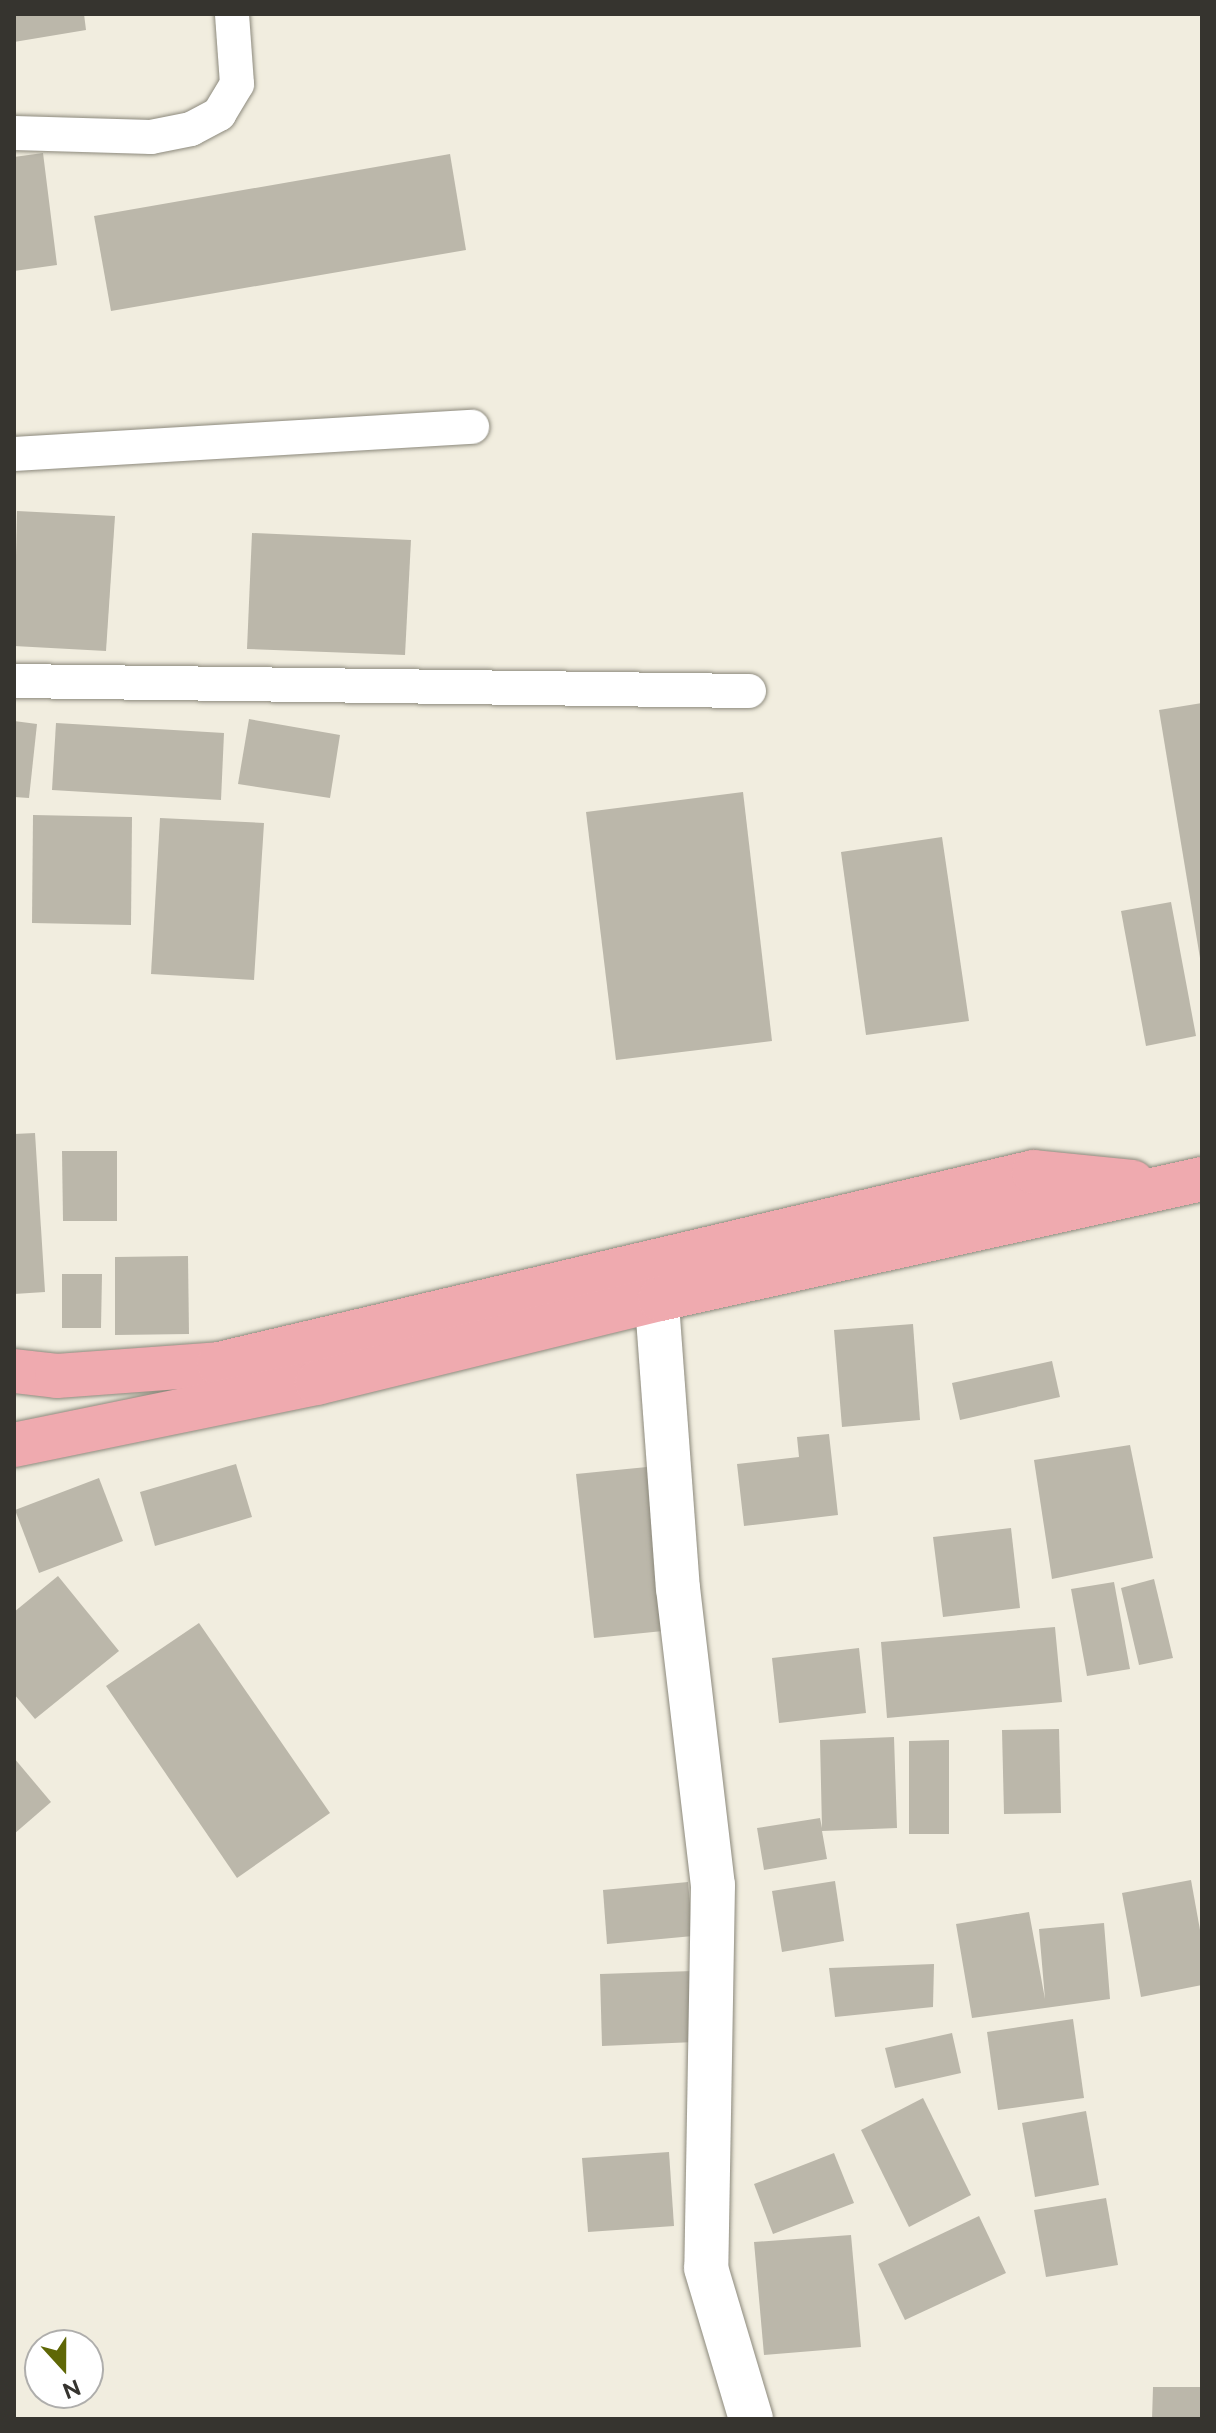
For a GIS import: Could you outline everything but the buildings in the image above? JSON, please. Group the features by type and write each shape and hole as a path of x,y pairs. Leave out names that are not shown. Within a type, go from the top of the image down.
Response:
{"main road":[{"path":"14,1445 317,1383 657,1280 1034,1172 1185,1183"},
{"path":"14,1371 57,1376 219,1364 657,1280"}],"street":[{"path":"657,1280 678,1588 713,1885 706,2268 751,2419"}],"lane":[{"path":"14,133 151,137 191,129 219,114 237,84 232,14"},
{"path":"14,454 472,427"},
{"path":"14,681 749,691"}]}
